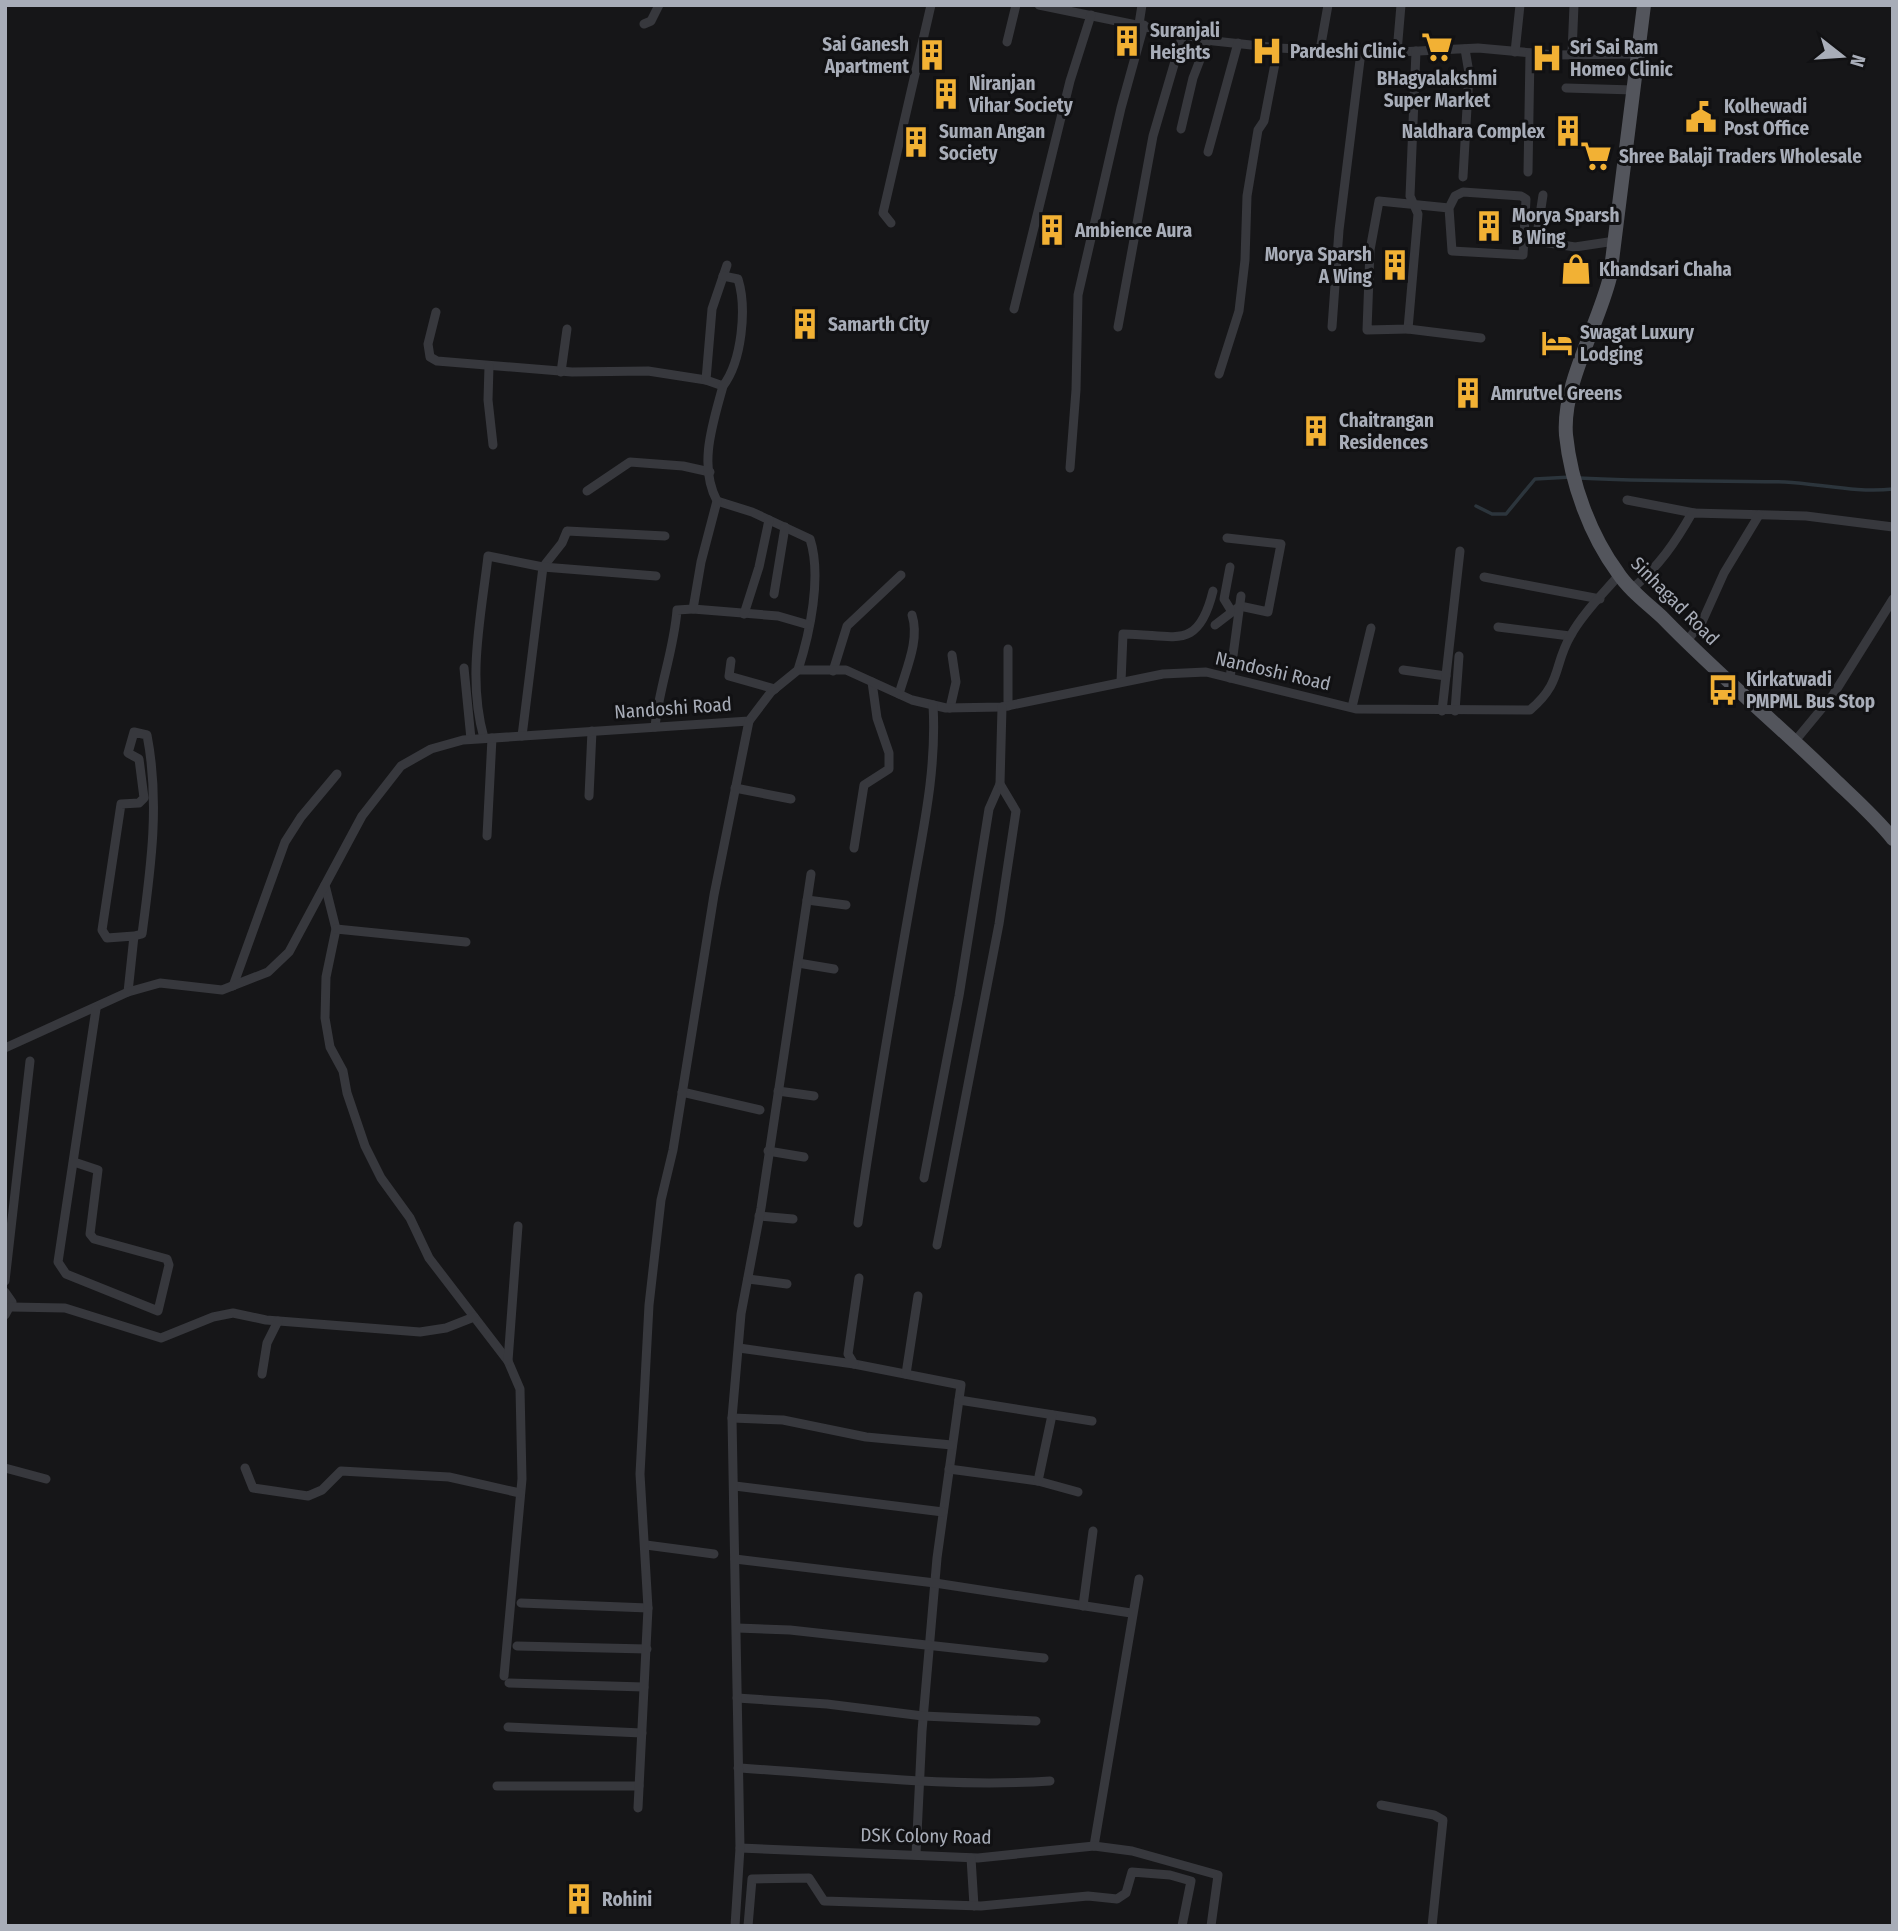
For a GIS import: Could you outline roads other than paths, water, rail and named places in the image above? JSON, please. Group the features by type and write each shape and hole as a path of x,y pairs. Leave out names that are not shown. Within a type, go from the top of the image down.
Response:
{"main road":[{"name":"Sinhagad Road","path":"1644,5 1615,241 1602,309 1570,396 1566,435 1581,502 1594,535 1619,575 1890,835"}],"street":[{"path":"645,24 651,20 659,5"},
{"path":"891,223 883,212 931,5"},
{"path":"1007,42 1016,5"},
{"path":"1039,5 1208,39 1278,48 1362,52 1465,48 1530,53 1638,54"},
{"path":"1070,468 1076,390 1078,295 1141,25 1142,5"},
{"path":"1320,50 1328,5"},
{"path":"1397,52 1401,5"},
{"path":"1515,52 1520,5"},
{"path":"1573,53 1574,5"},
{"path":"1014,309 1070,81 1091,15"},
{"path":"1118,327 1153,136 1183,34"},
{"path":"1181,129 1193,78 1208,39"},
{"path":"1208,152 1238,43"},
{"path":"1219,374 1239,311 1245,260 1247,196 1258,130 1264,121 1278,48"},
{"path":"1463,177 1469,73 1465,48"},
{"path":"1408,329 1418,215 1410,196 1416,51"},
{"path":"1332,327 1339,230 1362,52"},
{"path":"1528,172 1530,53"},
{"path":"1566,88 1634,90"},
{"path":"1463,192 1521,196 1526,199 1523,255 1452,251 1449,208 1455,196 1463,192"},
{"path":"1543,195 1536,241 1575,247 1615,241"},
{"path":"1449,208 1378,201 1369,264 1367,330 1408,329 1481,338"},
{"path":"706,380 712,309 727,265"},
{"path":"693,609 701,562 717,501 710,487 709,440 722,390 737,350 743,296 738,279 723,276"},
{"path":"436,312 428,344 430,357 437,361 561,372 648,371 706,380 722,390"},
{"path":"561,372 567,329"},
{"path":"489,366 488,400 493,445"},
{"path":"587,491 630,462 683,466 710,472"},
{"path":"1627,500 1693,513 1806,516 1893,527"},
{"path":"717,501 810,539 815,555 810,625 798,670"},
{"path":"1633,588 1652,572 1672,548 1693,513"},
{"path":"1686,642 1702,622 1724,573 1759,515"},
{"path":"744,614 759,567 769,520"},
{"path":"774,594 785,527"},
{"path":"522,736 542,567 562,543 567,531 665,536"},
{"path":"1227,538 1281,544 1268,612 1235,600"},
{"path":"1442,711 1460,551"},
{"path":"487,836 488,738 476,711 475,672 488,556 542,567 656,576"},
{"path":"1230,567 1235,600 1230,678"},
{"path":"833,671 847,625 901,575"},
{"name":"Nandoshi Road","path":"5,1048 96,1009 128,992 160,984 222,990 268,972 289,952 362,816 401,766 431,748 471,739 749,721 775,689 798,670 846,670 899,694 950,708 1005,706 1163,674 1195,672 1352,707 1442,711 1530,709 1545,697 1557,678 1570,636 1619,575"},
{"path":"1484,577 1600,599"},
{"path":"1121,682 1123,634 1178,637 1189,633 1207,617 1213,590"},
{"path":"1795,741 1833,695 1893,599"},
{"path":"1215,625 1235,600"},
{"path":"655,727 658,702 675,636 677,610 779,616 810,625"},
{"path":"899,694 912,652 915,625 912,615"},
{"path":"1498,627 1570,636"},
{"path":"1352,707 1371,628"},
{"path":"923,1178 968,946 989,809 1000,784 1008,649"},
{"path":"950,708 957,682 952,654"},
{"path":"1455,711 1459,656"},
{"path":"731,662 729,676 775,689"},
{"path":"464,668 471,739"},
{"path":"1403,670 1446,676"},
{"path":"854,848 864,785 889,768 889,753 877,718 872,682"},
{"path":"858,1223 877,1081 892,1018 930,796 935,738 933,705"},
{"path":"638,1808 648,1608 640,1474 649,1305 662,1200 734,788 749,721"},
{"path":"589,796 592,731"},
{"path":"134,732 147,735 155,795 155,824 142,934 134,936 107,938 102,930 121,804 139,803 144,798 139,759 128,753 134,732"},
{"path":"233,986 285,842 301,817 337,774"},
{"path":"937,1244 999,924 1016,811 1000,784"},
{"path":"734,788 791,799"},
{"path":"735,1926 740,1849 733,1418 748,1279 811,874"},
{"path":"325,885 336,929 326,977 325,1018 330,1047 343,1071 347,1093 365,1146 382,1178 410,1218 429,1258 508,1361 520,1389 520,1493 506,1679 645,1688"},
{"path":"807,900 846,905"},
{"path":"336,929 466,942"},
{"path":"128,992 134,936"},
{"path":"798,963 834,969"},
{"path":"74,1162 98,1170 90,1234 94,1238 167,1259 169,1265 158,1311 66,1274 60,1269 58,1262 96,1009"},
{"path":"5,1281 30,1061"},
{"path":"778,1091 814,1096"},
{"path":"682,1092 760,1110"},
{"path":"768,1151 804,1157"},
{"path":"759,1216 793,1219"},
{"path":"508,1361 518,1226"},
{"path":"854,1364 848,1354 859,1278"},
{"path":"748,1279 787,1284"},
{"path":"5,1292 11,1298 8,1311 65,1308 161,1338 224,1314 420,1332 446,1328 474,1317"},
{"path":"906,1374 918,1296"},
{"path":"262,1374 267,1343 278,1321"},
{"path":"739,1348 854,1364 961,1385 943,1512 929,1645 916,1855"},
{"path":"959,1400 1092,1421"},
{"path":"1038,1481 1052,1415"},
{"path":"733,1418 782,1420 866,1437 952,1445"},
{"path":"5,1468 46,1479"},
{"path":"245,1468 253,1488 308,1496 322,1490 341,1471 449,1477 520,1493"},
{"path":"949,1469 1038,1481 1078,1492"},
{"path":"735,1486 943,1512"},
{"path":"1083,1606 1093,1531"},
{"path":"646,1545 714,1555"},
{"path":"734,1559 935,1583 1131,1613"},
{"path":"1094,1846 1131,1613 1139,1579"},
{"path":"521,1603 648,1608"},
{"path":"737,1628 1044,1658"},
{"path":"517,1646 646,1649"},
{"path":"737,1699 827,1704 923,1716 1037,1721"},
{"path":"508,1727 642,1733"},
{"path":"738,1768 919,1783 1000,1784 1050,1781"},
{"path":"497,1786 639,1786"},
{"path":"1381,1805 1434,1815 1443,1820 1432,1926"},
{"name":"DSK Colony Road","path":"740,1849 971,1858 1094,1846 1132,1852 1217,1875 1211,1926"},
{"path":"971,1858 974,1906"},
{"path":"748,1926 752,1879 809,1878 824,1901 974,1906 1088,1896 1116,1899 1126,1893 1132,1872 1161,1874 1191,1881 1182,1926"}],"waterway":[{"path":"1476,506 1492,514 1506,514 1535,479 1571,477"},
{"path":"1579,478 1785,482 1852,489 1893,489"}],"place":[{"name":"Suranjali Heights","path":"1127,41"},
{"name":"BHagyalakshmi Super Market","path":"1437,47"},
{"name":"Pardeshi Clinic","path":"1267,51"},
{"name":"Sai Ganesh Apartment","path":"932,55"},
{"name":"Sri Sai Ram Homeo Clinic","path":"1547,58"},
{"name":"Niranjan Vihar Society","path":"946,94"},
{"name":"Kolhewadi Post Office","path":"1701,117"},
{"name":"Naldhara Complex","path":"1568,131"},
{"name":"Suman Angan Society","path":"916,142"},
{"name":"Shree Balaji Traders Wholesale","path":"1596,156"},
{"name":"Morya Sparsh B Wing","path":"1489,226"},
{"name":"Ambience Aura","path":"1052,230"},
{"name":"Morya Sparsh A Wing","path":"1395,265"},
{"name":"Khandsari Chaha","path":"1576,269"},
{"name":"Samarth City","path":"805,324"},
{"name":"Swagat Luxury Lodging","path":"1557,343"},
{"name":"Amrutvel Greens","path":"1468,393"},
{"name":"Chaitrangan Residences","path":"1316,431"},
{"name":"Kirkatwadi PMPML Bus Stop","path":"1723,690"},
{"name":"Rohini","path":"579,1899"}]}
